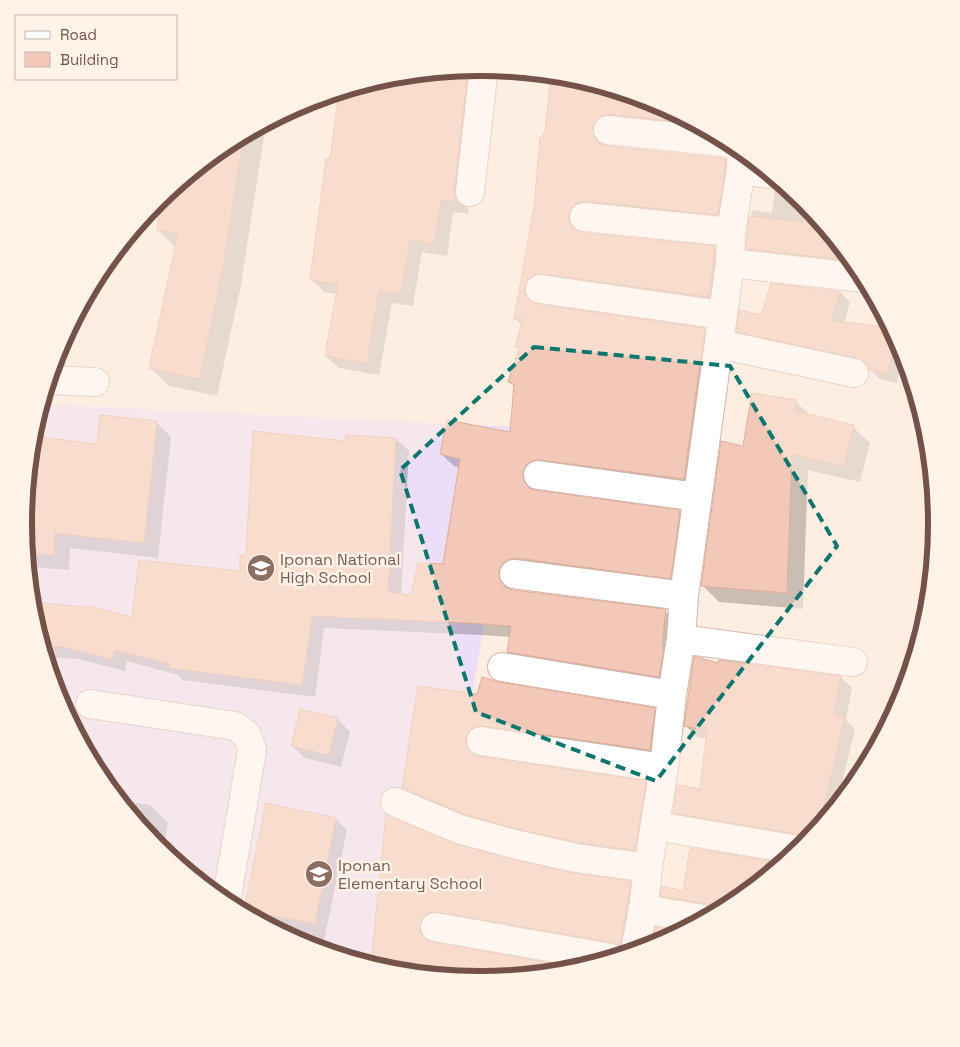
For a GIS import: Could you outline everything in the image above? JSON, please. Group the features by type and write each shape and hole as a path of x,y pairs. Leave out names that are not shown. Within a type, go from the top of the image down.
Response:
{"street":[{"path":"470,192 483,76"},
{"path":"608,130 711,140"},
{"path":"637,942 664,768 672,695 681,639 684,596 730,263 731,232 742,161"},
{"path":"584,217 731,232"},
{"path":"730,263 853,277"},
{"path":"540,289 722,315"},
{"path":"719,344 854,373"},
{"path":"56,380 95,382"},
{"path":"538,475 697,497"},
{"path":"514,574 684,596"},
{"path":"681,639 854,662"},
{"path":"502,667 672,695"},
{"path":"90,704 234,726 247,735 252,750 228,893"},
{"path":"481,741 664,768"},
{"path":"395,802 459,829 514,844 576,858 648,868"},
{"path":"656,826 787,848"},
{"path":"643,909 693,917"},
{"path":"435,927 597,956"}],"highlighted area":[{"path":"534,347 730,366 837,546 656,781 476,712 400,470"}],"shaded area":[{"name":"Iponan National High School","path":"49,404 516,427 455,802 436,968 364,956 309,937 282,925 231,896 185,860 164,840 125,796 92,747 67,695 48,639 36,582 32,524 36,465"}],"building":[{"path":"467,76 454,190 459,202 441,200 434,244 410,240 401,294 379,291 367,363 325,356 338,284 310,280 326,159 330,159 338,99 364,91 393,85 422,80"},
{"path":"550,82 596,91 651,110 678,122 610,114 602,116 596,120 593,128 594,136 599,143 606,146 726,159 718,215 586,201 577,203 569,215 570,224 575,230 582,233 715,246 709,297 542,274 535,274 528,279 525,287 525,294 530,301 538,304 705,328 684,479 540,460 532,461 526,465 523,472 524,481 529,488 536,490 680,510 671,579 516,558 502,564 499,572 500,580 505,587 512,590 666,609 662,646 664,646 659,677 507,652 511,626 468,623 312,616 302,685 169,668 170,664 115,650 112,659 64,647 50,646 40,603 85,607 85,605 132,617 139,560 240,571 240,555 246,555 253,431 346,441 346,435 396,438 388,592 411,595 418,563 443,564 460,459 440,454 447,420 510,432 514,384 508,382 519,348 515,347 523,319 514,319 534,207 540,137 543,138"},
{"path":"243,144 223,267 200,379 149,368 178,234 157,230 160,211 164,207 208,168"},
{"path":"803,214 835,251 836,259 746,249 749,216 802,222"},
{"path":"771,283 840,292 832,321 881,326 895,357 892,356 887,374 869,370 865,362 857,358 736,332 739,310 761,315"},
{"path":"752,393 797,400 795,411 854,425 844,467 792,454 787,593 701,586 721,441 743,446"},
{"path":"100,415 157,421 144,543 55,533 54,555 33,553 33,494 41,437 97,444"},
{"path":"694,656 718,663 719,660 841,676 834,714 845,717 823,811 801,835 673,813 677,785 700,789 707,731 684,726"},
{"path":"482,677 499,682 655,708 650,750 483,726 476,726 469,731 466,739 466,746 471,753 479,756 646,781 635,850 579,843 518,829 464,814 402,788 418,686 477,694"},
{"path":"300,709 338,718 329,755 291,746"},
{"path":"266,803 336,818 315,924 260,913 245,904"},
{"path":"386,814 455,844 573,873 631,881 620,946 614,943 430,912 423,917 420,932 425,939 432,942 555,964 509,970 451,970 422,967 372,958"},
{"path":"690,848 773,862 729,896 712,906 660,896 662,886 683,891"},
{"path":"655,927 669,929 654,936"}],"place":[{"name":"Iponan National High School","path":"261,568"},
{"name":"Iponan Elementary School","path":"319,874"}]}
